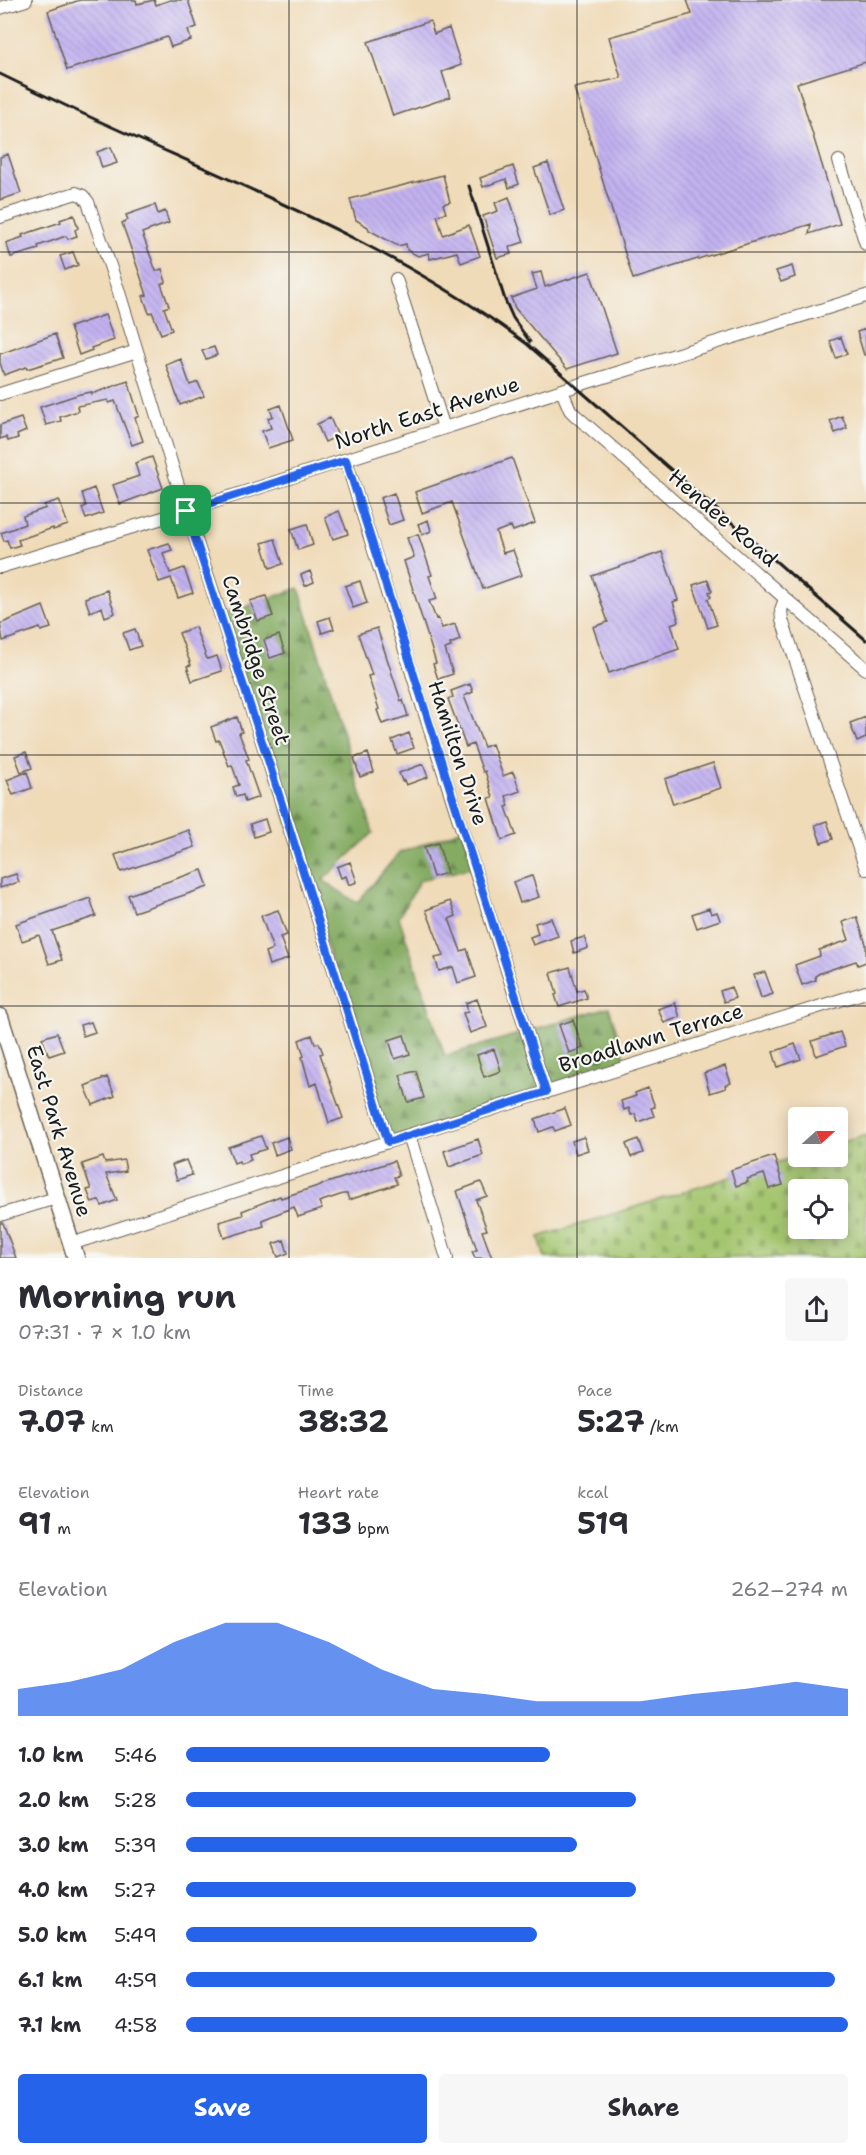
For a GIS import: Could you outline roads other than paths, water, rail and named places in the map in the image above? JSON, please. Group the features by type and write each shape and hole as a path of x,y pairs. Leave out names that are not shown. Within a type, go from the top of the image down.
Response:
{"main road":[{"name":"East Park Avenue","path":"0,1017 74,1251"}],"street":[{"path":"0,8 26,0"},
{"path":"839,161 866,244"},
{"name":"Cambridge Street","path":"0,217 65,196 80,194 88,202 269,763 388,1142"},
{"path":"396,279 444,428"},
{"name":"North East Avenue","path":"0,567 186,511 866,296"},
{"path":"0,394 137,351"},
{"name":"Hendee Road","path":"562,391 570,410 575,415 866,669"},
{"name":"Hamilton Drive","path":"346,460 546,1092"},
{"path":"785,599 781,618 866,869"},
{"name":"Broadlawn Terrace","path":"74,1251 409,1135 866,992"},
{"path":"409,1135 447,1258"},
{"path":"0,1215 56,1198"}],"railway":[{"path":"0,74 325,224 429,279 479,310 527,344 866,640"},
{"path":"469,186 505,300 513,318 530,342"}]}
